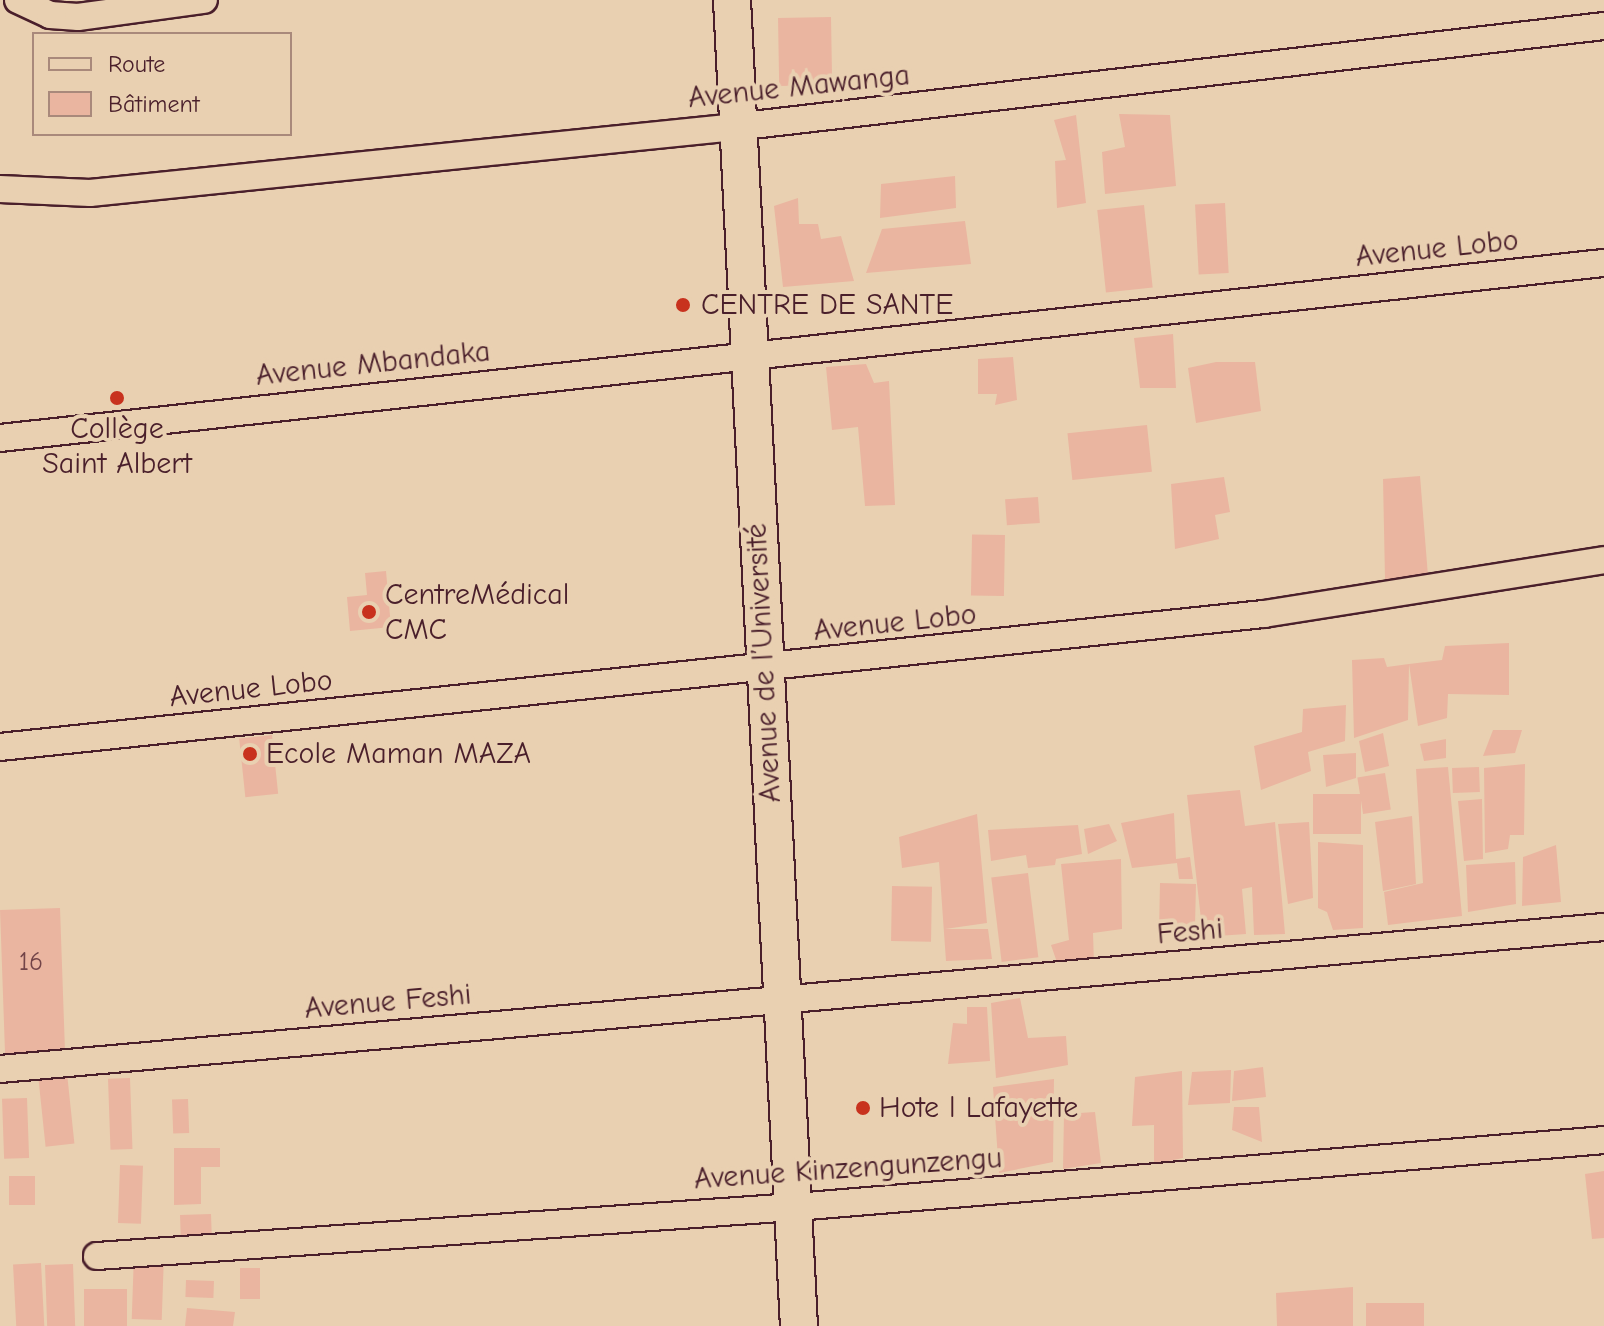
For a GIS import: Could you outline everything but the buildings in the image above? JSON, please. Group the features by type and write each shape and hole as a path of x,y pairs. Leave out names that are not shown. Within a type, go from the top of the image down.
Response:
{"main road":[{"name":"Avenue de l’Université","path":"732,0 735,127 752,354 762,670 795,1207 799,1326"}],"street":[{"path":"18,0 50,15 78,17 204,0"},
{"name":"Avenue Mawanga","path":"0,189 90,193 735,127 1604,26"},
{"name":"Avenue Lobo","path":"752,354 1604,263"},
{"name":"Avenue Mbandaka","path":"0,438 752,354"},
{"name":"Avenue Lobo","path":"0,747 762,670 1264,614 1604,560"},
{"name":"Feshi","path":"782,1002 1604,927"},
{"name":"Avenue Feshi","path":"0,1069 782,1002"},
{"name":"Avenue Kinzengunzengu","path":"97,1256 795,1207 1604,1140"}],"place":[{"name":"CENTRE DE SANTE","path":"683,305"},
{"name":"Collège Saint Albert","path":"117,398"},
{"name":"CentreMédical CMC","path":"369,612"},
{"name":"Ecole Maman MAZA","path":"250,754"},
{"name":"Hote l Lafayette","path":"863,1108"}]}
